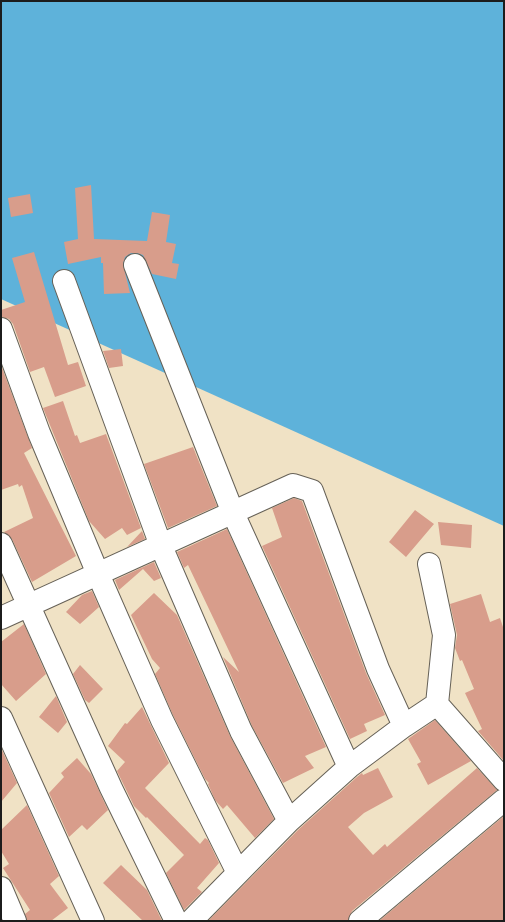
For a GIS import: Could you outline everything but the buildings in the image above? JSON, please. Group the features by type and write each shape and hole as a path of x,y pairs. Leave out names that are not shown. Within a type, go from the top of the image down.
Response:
{"street":[{"path":"135,265 233,513 349,766"},
{"path":"64,281 161,546 241,731 289,821"},
{"path":"1,329 39,432 98,574 162,720 238,873"},
{"path":"1,618 293,486 312,491 378,669 404,726"},
{"path":"1,544 111,788 176,921"},
{"path":"429,564 444,635 437,704 504,780"},
{"path":"191,921 289,821 349,766 437,704"},
{"path":"1,718 93,921"},
{"path":"360,921 504,800"},
{"path":"1,888 15,921"}],"water":[{"path":"1,1 504,1 504,526 1,299"}]}
